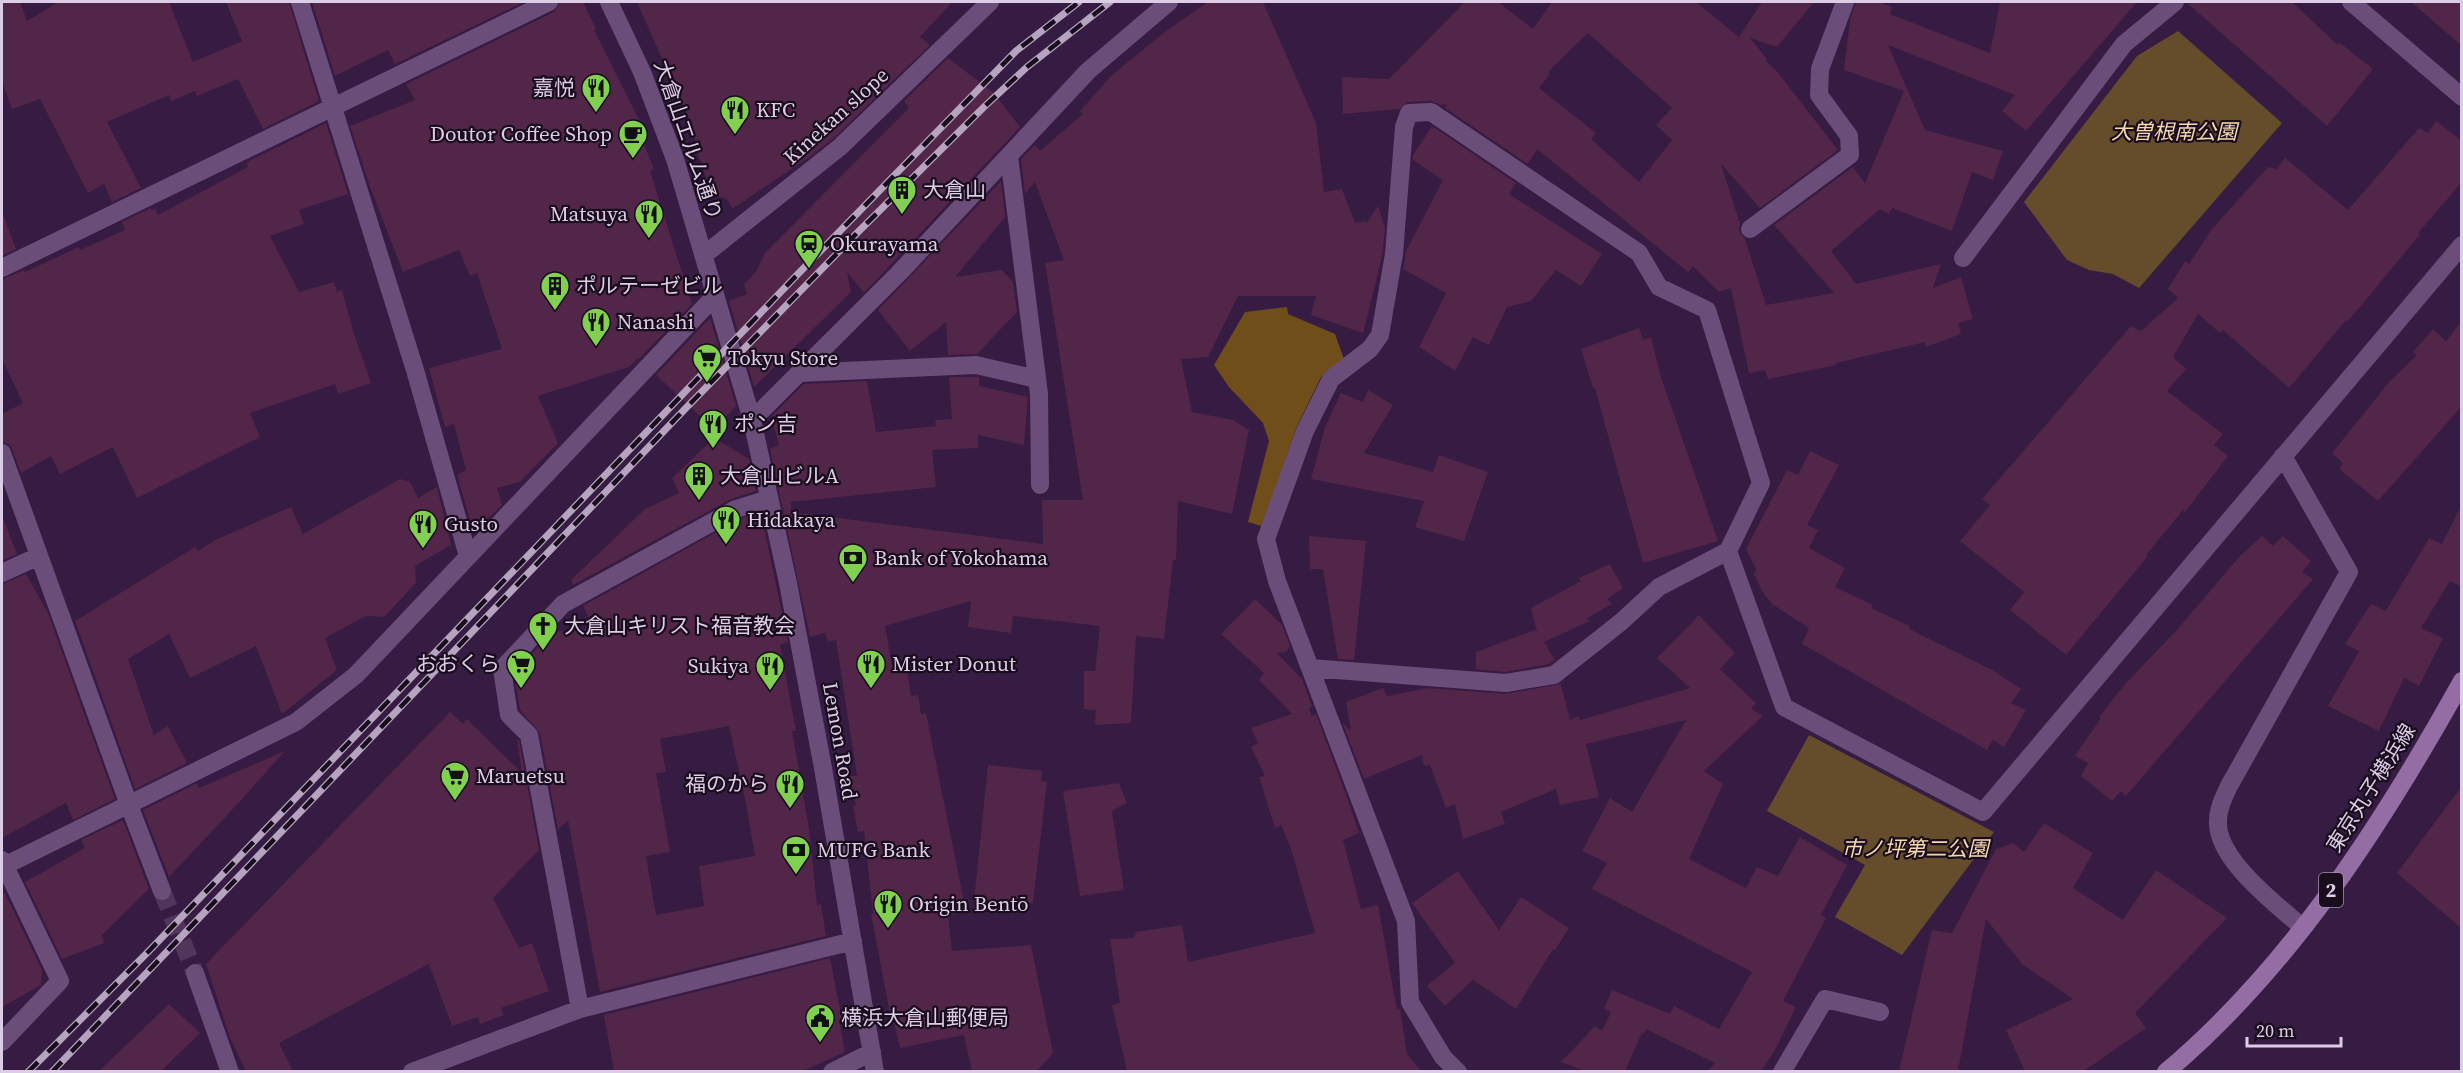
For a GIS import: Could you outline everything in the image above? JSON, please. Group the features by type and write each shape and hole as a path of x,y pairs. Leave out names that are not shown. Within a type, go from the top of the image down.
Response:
{"main road":[{"name":"東京丸子横浜線","path":"2166,1071 2240,1000 2302,927 2374,830 2462,681"}],"street":[{"path":"300,2 415,370 468,556"},
{"path":"2,268 549,2"},
{"name":"大倉山エルム通り","path":"609,2 642,72 675,159 752,420"},
{"name":"Kinekan slope","path":"704,255 840,147 990,2"},
{"path":"752,420 899,273 1088,71 1169,2"},
{"path":"1750,229 1850,155 1849,136 1819,95 1820,69 1845,2"},
{"path":"1963,258 2124,44 2175,2"},
{"path":"2351,2 2462,97"},
{"path":"1310,668 1506,683 1554,675 1622,622 1659,587 1728,551 1761,483 1707,310 1659,287 1639,253 1431,112 1409,113 1404,127 1394,254 1380,335 1370,349 1330,379 1305,431 1266,539 1277,580 1310,668 1406,921 1410,1002 1443,1057 1458,1071"},
{"path":"1009,156 1039,394 1040,485"},
{"path":"1728,551 1784,707 1983,812 2462,244"},
{"path":"2,1042 60,981 2,864 129,805 296,722 356,675 715,296"},
{"path":"799,373 976,365 1037,379"},
{"name":"Lemon Road","path":"752,420 816,733 875,1071"},
{"path":"2,453 162,891"},
{"path":"2283,456 2349,572 2229,786 2217,823 2224,844 2237,868 2302,927"},
{"path":"580,1009 529,735 509,715 502,669 563,604 736,509 769,499"},
{"path":"2,573 39,556"},
{"path":"412,1071 580,1009 853,941"},
{"path":"195,973 230,1071"},
{"path":"1782,1071 1825,999 1880,1012"},
{"path":"832,1071 872,1052"}],"green space":[{"name":"大曽根南公園","path":"2178,31 2282,123 2139,288 2113,274 2089,270 2067,260 2024,202 2137,56"},
{"name":"市ノ坪第二公園","path":"1809,735 1994,832 1902,955 1835,917 1865,865 1767,811"}],"shaded area":[{"path":"1287,307 1288,314 1335,334 1344,359 1321,377 1297,426 1262,526 1248,522 1269,441 1263,423 1229,387 1214,365 1245,312"}],"building":[{"path":"2,2 20,2 27,21 58,2 169,2 193,62 242,41 226,2 289,2 319,101 263,129 238,79 197,96 195,91 171,101 169,95 107,122 141,188 112,202 104,184 88,193 40,99 12,109 2,81"},
{"path":"312,2 524,2 395,64 388,50 335,76"},
{"path":"560,2 583,2 596,29 594,30 643,128 638,130 654,169 650,171 692,304 629,367 538,396 558,443 520,482 497,488 502,505 483,523 471,524 457,475 466,470 454,424 445,427 429,368 502,349 477,273 470,276 459,250 403,272 370,187 350,126 415,100 406,84 554,12"},
{"path":"637,2 952,2 920,37 930,45 833,139 732,209 727,199 712,195 698,154 698,147 692,132 694,131"},
{"path":"1208,2 1263,2 1316,123 1324,192 1342,189 1355,223 1366,221 1366,224 1378,206 1385,228 1382,257 1363,333 1311,315 1316,296 1238,296 1208,357 1181,359 1192,412 1233,420 1249,430 1232,514 1178,501 1176,560 1173,560 1164,639 1136,636 1131,723 1095,725 1096,710 1084,709 1084,671 1095,671 1100,626 1013,616 1011,633 968,627 971,601 885,626 893,671 907,669 911,696 918,695 921,714 926,713 966,912 948,915 952,951 1031,945 1053,1053 1037,1071 972,1071 964,1035 900,1048 894,1023 892,1024 871,914 873,914 864,831 858,832 853,806 856,806 850,776 857,776 836,640 828,642 825,633 810,637 770,449 779,445 771,417 804,384 867,381 876,432 936,426 935,420 952,419 949,377 979,377 979,386 1028,397 1024,445 978,435 978,448 932,450 936,487 791,502 791,512 1043,544 1042,500 1083,500 1045,263 1064,260 1035,182 1025,194 1021,159 1035,145 1040,151 1083,114 1080,111 1112,75 1166,31"},
{"path":"1465,2 1498,2 1533,29 1552,2 1696,2 1739,37 1762,2 1814,2 1777,47 1750,38 1838,150 1760,208 1721,164 1740,224 1739,231 1745,239 1766,305 1834,293 1774,225 1853,167 1865,183 1904,91 1844,70 1850,20 1856,2 1878,2 1892,7 1890,14 1990,53 2000,2 2137,2 2026,131 2002,111 2015,95 1888,45 1925,130 2003,151 1993,180 1972,172 1952,231 1892,208 1889,214 1880,209 1831,251 1856,284 1941,264 1933,288 1961,277 1973,319 1958,323 1961,334 1926,347 1925,342 1836,363 1836,365 1768,379 1765,370 1749,373 1731,288 1719,292 1693,266 1688,272 1537,149 1528,164 1445,108 1447,104 1441,105 1431,101 1408,102 1399,109 1343,114 1342,77 1389,79","holes":["1588,33 1672,108 1656,125 1672,140 1639,182 1591,139 1596,133 1539,88 1550,74 1548,72"]},
{"path":"2186,2 2292,2 2338,45 2340,43 2373,69 2327,126"},
{"path":"2411,2 2462,2 2462,46"},
{"path":"948,58 994,93 1020,127 864,293 847,272 851,292 754,387 729,301 747,294 744,284 756,272 765,253 909,108 904,101"},
{"path":"2436,121 2462,141 2462,182 2418,233 2420,234 2366,300 2348,321 2346,320 2289,388 2223,330 2220,333 2198,314 2173,357 2186,369 2167,391 2223,434 2214,445 2228,456 2185,512 2183,510 2066,655 2010,610 2024,592 1960,541 1990,505 1982,499 2131,326 2141,331 2178,298 2168,289 2185,261 2189,264 2211,230 2268,167 2277,169 2285,158 2348,210 2419,128 2428,133"},
{"path":"326,123 348,194 299,210 304,224 270,236 299,292 334,282 337,292 342,290 371,383 338,394 335,384 250,413 260,437 137,498 113,447 60,474 51,456 21,473 9,444 2,442 2,414 23,403 2,359 2,279 24,270 25,272 79,247 80,250 125,230 122,222 151,208 155,209 158,215 248,167 247,162"},
{"path":"1432,126 1516,183 1509,194 1602,254 1581,286 1556,270 1531,301 1507,307 1489,345 1473,337 1455,371 1419,347 1446,293 1403,269 1406,251 1443,180 1413,160 1413,155"},
{"path":"1001,181 1005,217 955,277 1002,270 1013,282 1017,312 977,354 948,355 946,322 910,351 878,310"},
{"path":"2,217 4,217 16,249 2,256"},
{"path":"710,318 736,406 714,429 656,375"},
{"path":"2462,320 2462,406 2378,501 2339,469 2343,463 2332,453 2390,381 2417,355 2413,352 2433,329 2446,341"},
{"path":"1639,328 1643,340 1651,337 1661,377 1718,541 1643,563 1595,388 1593,388 1581,349"},
{"path":"1368,390 1393,405 1364,453 1433,472 1439,455 1488,472 1464,541 1415,527 1424,501 1311,479 1325,427 1341,393 1363,402"},
{"path":"714,438 749,459 756,491 731,499 573,585 571,580 645,509 679,493 672,478"},
{"path":"1810,451 1839,465 1807,525 1818,530 1809,548 1845,568 1835,587 1873,605 1871,608 1910,626 1909,629 1992,670 2021,689 2011,703 2026,710 2004,747 1993,740 1987,750 1802,644 1809,628 1772,604 1762,591 1754,574 1756,569 1746,549 1787,470 1798,475"},
{"path":"400,479 410,482 418,498 437,487 451,545 415,566 416,583 384,617 366,616 325,638 337,670 282,714 256,646 190,678 169,634 128,659 154,735 168,726 187,763 135,789 75,621 195,547 198,551 217,539 291,507 303,534"},
{"path":"2462,504 2462,587 2450,581 2421,628 2443,638 2419,686 2404,678 2379,731 2328,706 2359,651 2345,644 2371,604 2386,611 2429,538 2442,544"},
{"path":"761,513 788,642 780,645 796,731 792,731 809,828 817,905 821,904 826,936 600,992 568,820 558,830 540,733 520,710 514,673 552,632 594,628 583,606 740,519","holes":["729,726 755,856 699,866 704,906 656,915 646,856 670,852 656,773 666,772 660,739"]},
{"path":"2,516 17,554 2,561"},
{"path":"1309,536 1366,541 1354,660 1338,659 1323,569 1310,569"},
{"path":"2262,536 2273,546 2283,536 2311,561 2302,572 2313,579 2126,796 2121,791 2112,801 2081,776 2088,763 2075,756 2101,718 2099,717 2126,683 2177,630 2239,557"},
{"path":"1610,564 1623,588 1607,599 1612,604 1587,618 1590,621 1544,642 1555,660 1549,664 1505,672 1476,669 1476,652 1535,630 1537,632 1531,608 1581,581 1579,578"},
{"path":"26,574 48,613 115,799 73,820 66,803 2,838 2,584"},
{"path":"1255,599 1282,625 1290,646 1286,652 1277,653 1302,679 1312,706 1309,709 1312,716 1316,714 1348,800 1359,833 1343,840 1361,909 1378,905 1397,1010 1400,1008 1407,1054 1421,1071 1127,1071 1112,1005 1120,1003 1110,939 1134,938 1136,932 1182,925 1188,962 1315,933 1291,849 1281,825 1275,828 1259,777 1265,776 1251,747 1258,743 1251,728 1292,714 1259,680 1264,673 1221,634"},
{"path":"1699,615 1735,653 1720,669 1756,703 1751,709 1763,716 1704,771 1723,784 1689,859 1746,888 1757,867 1778,876 1800,837 1847,865 1821,915 1826,918 1783,1001 1796,1007 1774,1052 1761,1071 1708,1071 1715,1063 1646,1029 1625,1071 1585,1071 1561,1062 1595,1026 1602,1031 1611,1012 1604,1009 1612,990 1670,1014 1674,1006 1719,1029 1752,972 1592,889 1607,863 1582,851 1610,798 1632,812 1686,720 1586,744 1599,797 1560,805 1556,789 1501,812 1505,824 1463,839 1455,804 1446,808 1430,765 1424,766 1422,755 1364,779 1342,722 1351,731 1346,702 1383,688 1387,696 1428,688 1505,694 1561,684 1570,720 1579,716 1580,720 1690,688 1657,658"},
{"path":"450,712 463,724 467,719 522,773 517,739 519,740 539,850 493,898 519,948 532,943 549,991 501,1008 504,1015 480,1024 478,1017 452,1026 429,964 279,1043 293,1071 246,1071 230,1038 206,964"},
{"path":"285,751 169,877 143,810 197,783 199,788"},
{"path":"988,765 1042,771 1041,781 1047,782 1033,903 973,911"},
{"path":"1119,783 1127,803 1112,811 1124,890 1080,896 1063,791"},
{"path":"2462,786 2462,929 2397,873"},
{"path":"123,820 149,889 102,935 104,943 62,959 25,882 85,848 81,840"},
{"path":"2044,823 2093,853 2073,888 2123,920 2156,870 2227,918 2135,1013 2146,1028 2084,1071 2025,1071 2006,1030 2073,999 2023,965 1986,919 1958,1071 1899,1071 1932,930 1952,933 1996,849 2013,843 2024,852"},
{"path":"1458,871 1499,930 1521,897 1569,928 1555,950 1553,949 1516,1009 1473,980 1445,1006 1427,986 1455,963 1412,903"},
{"path":"5,893 42,970 41,985 2,1007 2,895"},
{"path":"830,958 842,1019 839,1020 845,1052 803,1071 614,1071 604,1015"},
{"path":"169,1004 200,1033 161,1071 99,1071"}],"tunnel":[{"path":"162,891 195,973"}],"railway":[{"path":"28,1072 148,952 796,276 1016,51 1079,2"},
{"path":"52,1072 684,410 858,232 1027,67 1110,2"}],"place":[{"name":"嘉悦","path":"596,114"},
{"name":"KFC","path":"735,136"},
{"name":"Doutor Coffee Shop","path":"633,160"},
{"name":"大倉山","path":"902,216"},
{"name":"Matsuya","path":"649,240"},
{"name":"Okurayama","path":"809,270"},
{"name":"ポルテーゼビル","path":"555,312"},
{"name":"Nanashi","path":"596,348"},
{"name":"Tokyu Store","path":"707,384"},
{"name":"ポン吉","path":"713,450"},
{"name":"大倉山ビルA","path":"699,502"},
{"name":"Hidakaya","path":"726,546"},
{"name":"Gusto","path":"423,550"},
{"name":"Bank of Yokohama","path":"853,584"},
{"name":"大倉山キリスト福音教会","path":"543,652"},
{"name":"おおくら","path":"521,690"},
{"name":"Mister Donut","path":"871,690"},
{"name":"Sukiya","path":"770,692"},
{"name":"Maruetsu","path":"455,802"},
{"name":"福のから","path":"790,810"},
{"name":"MUFG Bank","path":"796,876"},
{"name":"Origin Bentō","path":"888,930"},
{"name":"横浜大倉山郵便局","path":"820,1044"}]}
